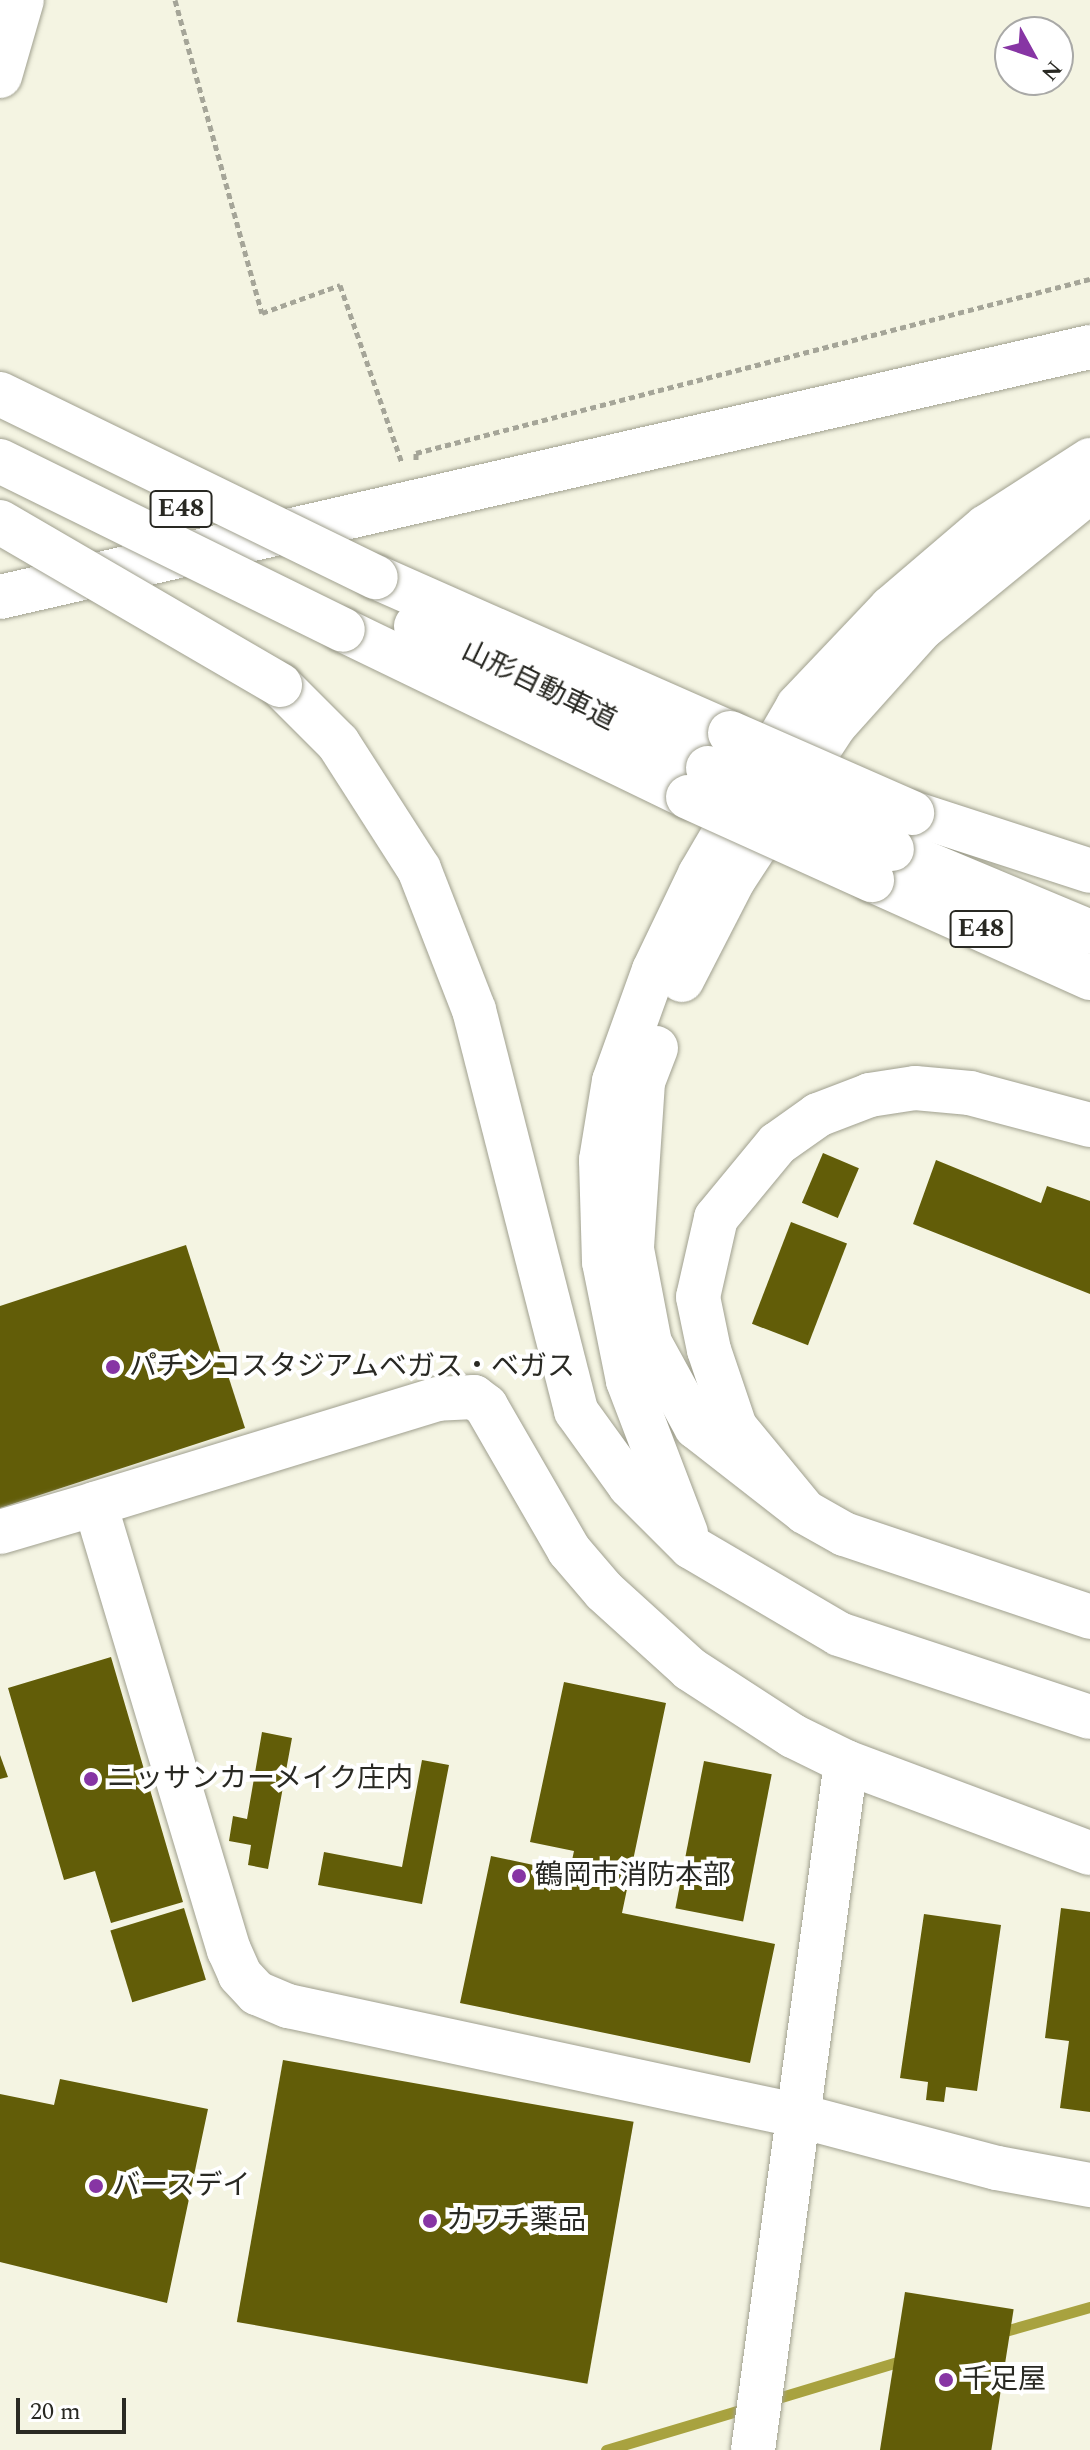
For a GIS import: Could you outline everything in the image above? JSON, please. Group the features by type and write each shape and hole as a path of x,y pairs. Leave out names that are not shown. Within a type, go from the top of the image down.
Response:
{"main road":[{"path":"0,76 22,0"},
{"path":"0,597 1090,347"},
{"path":"0,394 361,603 708,766 892,847 1090,871"},
{"name":"山形自動車道","path":"0,414 361,603 708,766 1090,932"},
{"path":"691,1547 628,1381 604,1262 601,1160 614,1081 654,970 700,874 798,706 891,608 986,527 1090,460"},
{"name":"山形自動車道","path":"0,461 361,603"},
{"path":"1090,491 922,628 834,726 734,879 682,978 643,1082 632,1249 650,1343 696,1427 805,1512 844,1534 1090,1617"},
{"path":"0,522 280,685 338,743 419,869 474,1010 576,1411 630,1486 691,1547 839,1634 1090,1717"},
{"name":"山形自動車道","path":"892,847 1090,978"},
{"path":"805,1512 735,1427 709,1350 698,1297 716,1218 741,1183 777,1144 818,1115 870,1095 915,1088 970,1093 1090,1125"},
{"path":"0,1532 438,1399 474,1397 486,1406 569,1550 604,1591 690,1669 793,1736 846,1762 1090,1853"},
{"path":"95,1504 229,1950 257,1993 300,2008 800,2116 997,2168 1090,2185"},
{"path":"753,2450 846,1762"}],"path":[{"path":"175,0 262,313 340,285 416,502"},
{"path":"416,502 416,453 1090,279"}],"building":[{"path":"823,1153 859,1168 838,1218 802,1203"},
{"path":"936,1160 1041,1203 1047,1186 1090,1201 1090,1294 913,1224"},
{"path":"791,1222 847,1244 808,1345 752,1324"},
{"name":"パチンコスタジアムベガス・ベガス","path":"186,1245 245,1428 0,1508 0,1306"},
{"name":"ニッサンカーメイク庄内","path":"111,1657 183,1902 111,1923 95,1871 64,1880 8,1688"},
{"name":"鶴岡市消防本部","path":"564,1682 666,1703 622,1913 775,1944 750,2063 460,2003 491,1856 552,1869 549,1884 566,1888 574,1851 530,1842"},
{"path":"262,1732 292,1738 268,1869 248,1865 251,1845 229,1841 233,1816 247,1819"},
{"path":"0,1755 8,1777 0,1779"},
{"path":"422,1760 449,1765 422,1904 318,1885 324,1852 402,1867"},
{"path":"704,1761 772,1774 743,1921 675,1908"},
{"path":"184,1908 206,1980 132,2002 110,1931"},
{"path":"1061,1908 1090,1912 1090,2112 1060,2108 1069,2041 1045,2038"},
{"path":"924,1914 1001,1925 977,2091 946,2087 944,2102 926,2100 928,2082 900,2078"},
{"name":"カワチ薬品","path":"283,2060 634,2122 587,2384 237,2322"},
{"name":"バースデイ","path":"60,2079 208,2109 167,2303 0,2262 0,2094 54,2105"},
{"name":"千足屋","path":"905,2292 1014,2309 991,2450 880,2450"}],"waterway":[{"path":"998,2333 1090,2307"},
{"path":"768,2401 904,2360"},
{"path":"606,2450 747,2408"}],"place":[{"name":"パチンコスタジアムベガス・ベガス","path":"113,1367"},
{"name":"ニッサンカーメイク庄内","path":"91,1779"},
{"name":"鶴岡市消防本部","path":"519,1876"},
{"name":"バースデイ","path":"96,2186"},
{"name":"カワチ薬品","path":"430,2221"},
{"name":"千足屋","path":"946,2380"}]}
